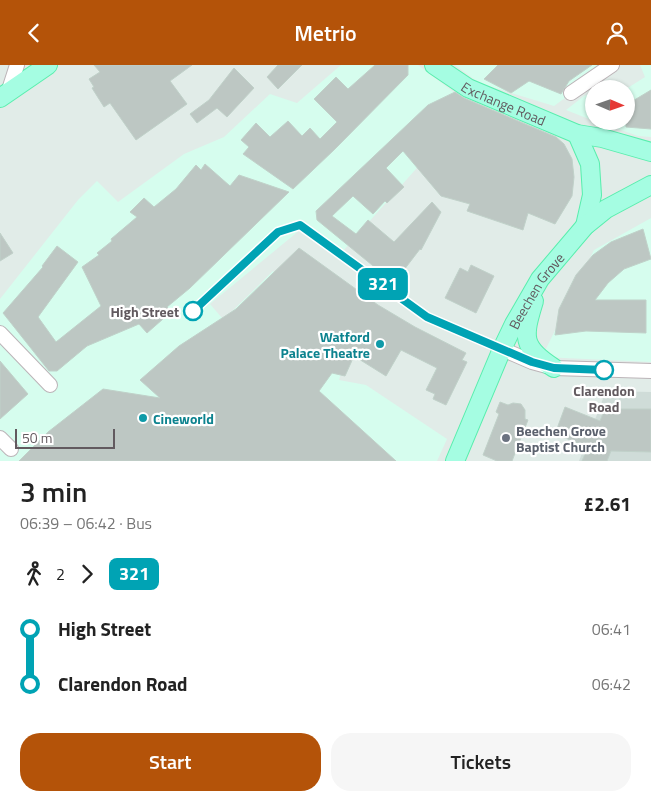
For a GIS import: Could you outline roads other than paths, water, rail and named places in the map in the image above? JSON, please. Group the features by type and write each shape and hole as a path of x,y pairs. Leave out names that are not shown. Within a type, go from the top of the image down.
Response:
{"main road":[{"path":"4,96 48,65"},
{"name":"Exchange Road","path":"434,65 468,88 577,134"},
{"path":"577,134 602,138 651,152"},
{"path":"577,134 590,164 592,195 585,226"},
{"name":"Beechen Grove","path":"454,461 502,349 540,279 585,226 606,209 651,185"},
{"path":"540,279 526,331 532,352 554,368"}],"street":[{"path":"4,96 17,65"},
{"path":"571,93 612,65"},
{"path":"0,333 50,385"},
{"path":"502,349 532,362 554,368 651,371"},
{"path":"0,439 11,449"}],"place":[{"name":"High Street","path":"193,311"},
{"name":"Watford Palace Theatre","path":"380,344"},
{"name":"Clarendon Road","path":"604,370"},
{"name":"Cineworld","path":"143,418"},
{"name":"Beechen Grove Baptist Church","path":"506,438"}]}
